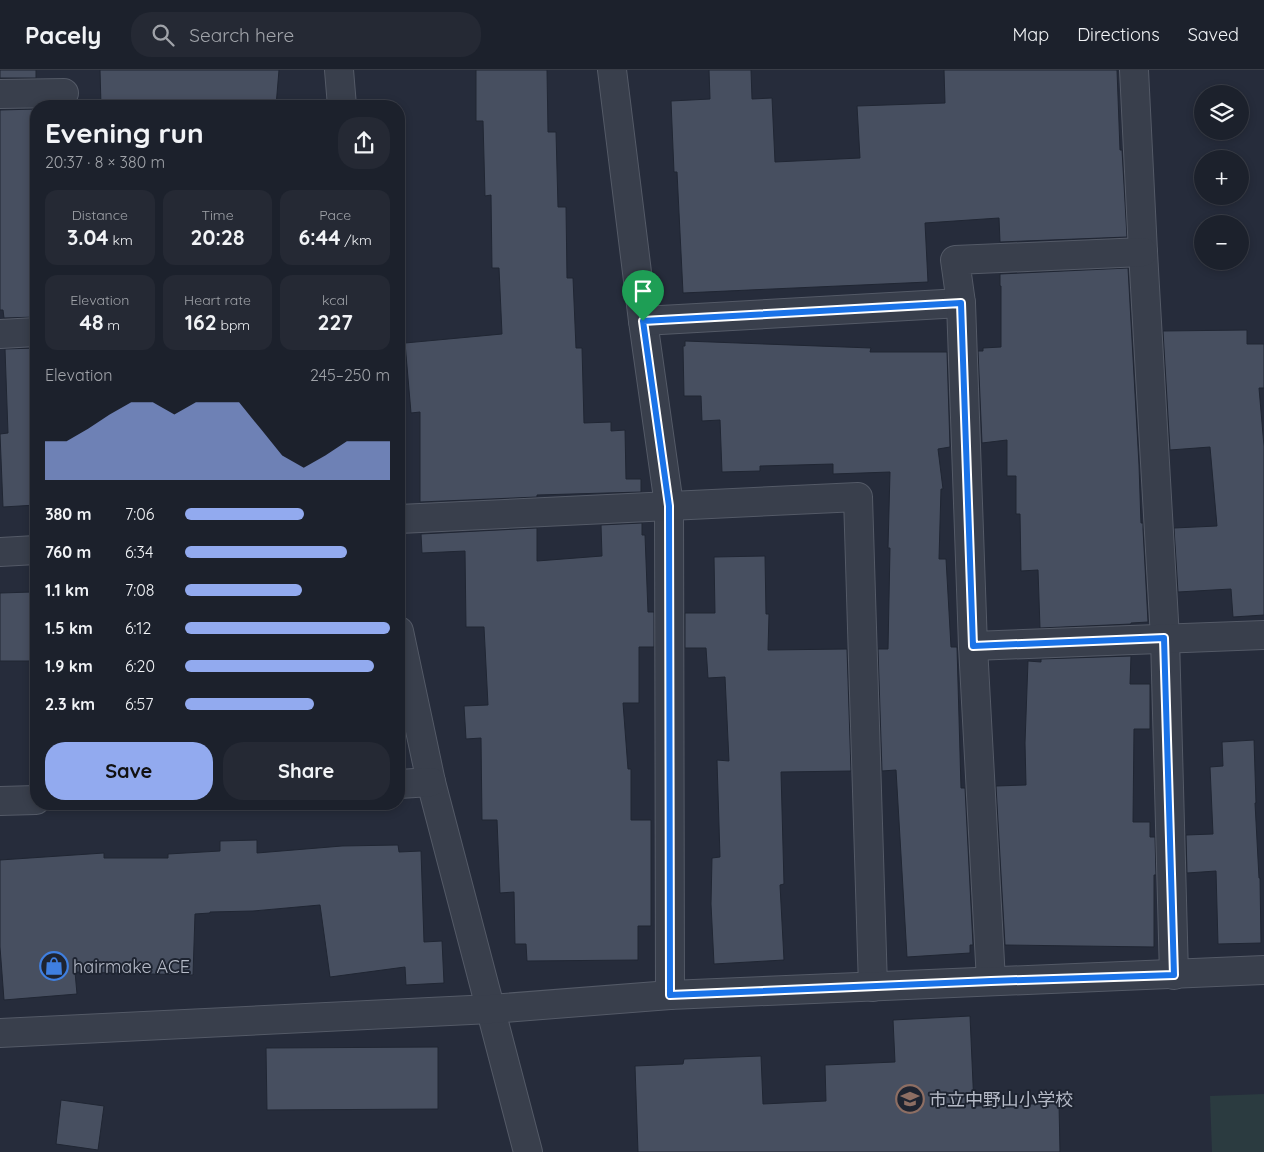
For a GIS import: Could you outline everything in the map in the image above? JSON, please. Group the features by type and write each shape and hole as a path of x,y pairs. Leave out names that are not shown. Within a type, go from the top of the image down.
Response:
{"street":[{"path":"338,70 341,100"},
{"path":"612,70 643,321 669,506 670,995"},
{"path":"1134,70 1164,638 1174,975"},
{"path":"0,94 64,93"},
{"path":"991,981 973,646 961,303 955,260 1143,252"},
{"path":"643,321 961,303"},
{"path":"0,334 30,332"},
{"path":"405,519 858,497 873,987"},
{"path":"0,552 30,550"},
{"path":"973,646 1264,634"},
{"path":"405,659 431,782 528,1152"},
{"path":"405,784 431,782"},
{"path":"0,801 30,800"},
{"path":"0,1033 491,1009 670,995 1264,970"}],"shaded area":[{"path":"1264,1094 1264,1152 1212,1152 1210,1096"}],"building":[{"path":"0,70 36,70 36,78 0,78"},
{"path":"100,70 279,70 276,100 101,100"},
{"path":"476,70 547,70 548,132 556,132 558,207 566,207 567,278 573,278 576,348 582,348 584,423 611,422 611,431 625,430 626,479 641,479 641,492 537,495 537,497 420,502 420,412 411,413 405,343 502,334 499,268 492,268 491,195 485,196 483,121 476,121"},
{"path":"709,70 751,70 752,99 772,98 775,162 860,158 857,106 945,103 944,70 1117,70 1120,150 1122,150 1127,237 1000,242 999,218 925,223 928,282 683,293 677,172 674,172 671,101 710,99"},
{"path":"30,109 30,317 4,318 3,310 0,310 0,110"},
{"path":"1128,268 1148,622 1040,628 1038,570 1021,571 1020,514 1016,514 1016,476 1007,476 1007,440 982,443 978,351 983,351 983,348 1001,347 1000,274"},
{"path":"1247,330 1247,344 1264,344 1264,388 1259,388 1264,446 1264,615 1233,617 1231,589 1178,592 1174,528 1217,526 1210,447 1170,450 1163,331"},
{"path":"685,341 871,348 870,352 947,352 950,447 938,449 943,489 941,489 939,559 946,559 951,647 957,647 961,788 965,788 973,945 970,945 970,953 907,957 896,770 882,771 878,649 888,649 890,472 833,474 833,464 760,466 760,471 722,472 720,420 702,421 701,396 684,396 683,346 685,346"},
{"path":"30,348 30,505 3,507 0,434 8,433 5,349"},
{"path":"642,523 642,535 645,535 648,612 654,612 654,647 639,647 639,703 623,703 628,769 631,769 631,820 651,820 651,926 638,926 638,960 527,961 526,944 515,944 514,892 500,893 497,820 482,820 481,738 466,739 464,706 488,705 484,627 466,627 465,551 422,553 421,534 537,528 537,561 602,556 601,525"},
{"path":"765,556 766,614 769,614 768,650 847,649 851,771 781,772 784,884 780,885 784,960 714,964 711,904 712,858 720,857 717,760 729,761 725,677 708,678 706,648 685,648 685,613 715,613 714,557"},
{"path":"30,592 30,661 0,661 0,593"},
{"path":"1131,656 1130,684 1150,684 1150,729 1134,729 1133,822 1150,822 1150,837 1155,837 1154,947 1005,945 996,786 1026,785 1025,743 1028,661 1041,662 1041,659"},
{"path":"1254,740 1261,943 1218,944 1216,871 1187,873 1186,835 1213,834 1210,767 1223,766 1222,742"},
{"path":"257,840 257,853 342,846 398,845 399,852 421,851 424,942 442,941 444,983 406,985 405,967 330,977 320,905 195,914 193,975 75,972 77,994 4,1000 0,947 0,860 104,853 104,858 168,858 168,854 220,851 220,841"},
{"path":"970,1016 974,1106 1059,1103 1060,1152 638,1152 635,1066 683,1064 684,1059 761,1056 763,1104 826,1101 825,1065 895,1062 893,1020"},
{"path":"438,1047 438,1109 267,1110 266,1048"},
{"path":"61,1100 104,1106 98,1150 56,1144"}],"place":[{"name":"hairmake ACE","path":"54,966"},
{"name":"市立中野山小学校","path":"910,1099"}],"route":[{"path":"961,303 973,646 1164,638 1174,975 670,995 669,506 643,321 961,303"}]}
